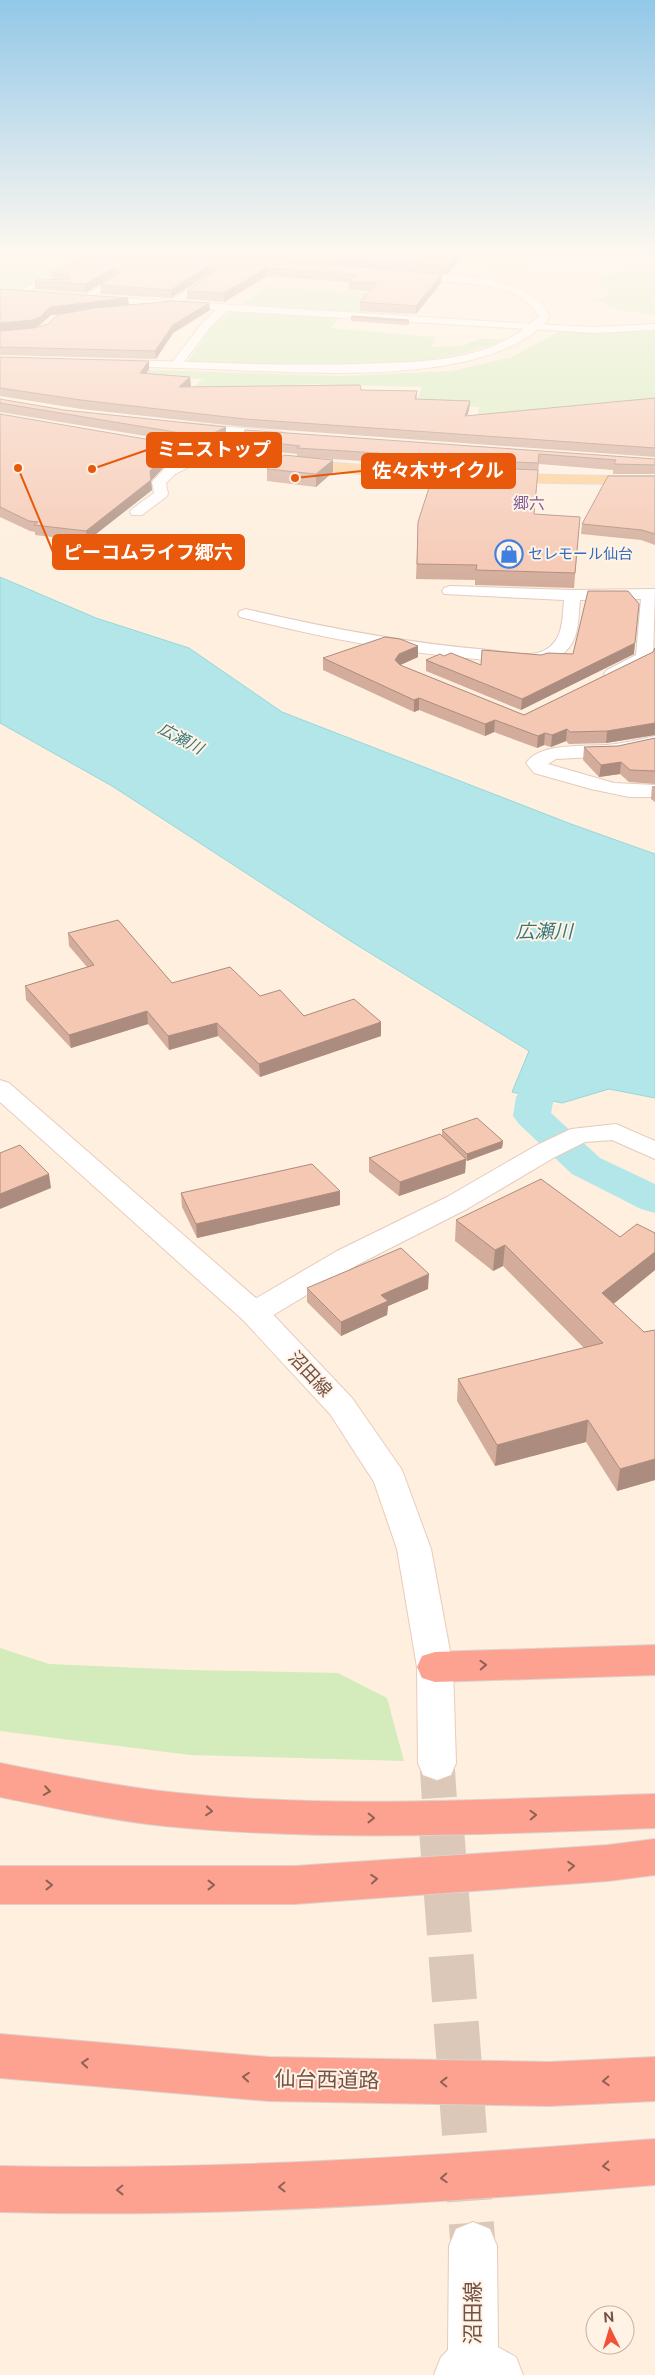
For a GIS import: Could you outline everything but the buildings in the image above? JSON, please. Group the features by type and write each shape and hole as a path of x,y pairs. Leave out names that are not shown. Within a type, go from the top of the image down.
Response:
{"highway":[{"path":"435,1667 655,1660"},
{"path":"0,1780 42,1790 149,1806 264,1816 388,1818 655,1812"},
{"path":"0,1885 295,1885 598,1864 655,1857"},
{"name":"仙台西道路","path":"0,2056 268,2079 550,2084 655,2079"},
{"path":"0,2189 53,2191 302,2186 498,2175 655,2162"}],"main road":[{"path":"136,442 295,463 451,474 655,480"}],"street":[{"path":"254,367 347,369 384,367"},
{"path":"179,426 291,437"},
{"path":"137,512 161,494 159,482 170,471 210,453 246,433"},
{"path":"450,591 572,595 652,594 644,658 601,680"},
{"path":"246,614 310,630 451,652 540,659 556,653 566,643 572,595"},
{"path":"424,663 451,652"},
{"path":"655,742 616,750 552,754 536,763 541,769 593,783 643,794 655,791"},
{"name":"沼田線","path":"0,1088 254,1314 341,1406 390,1479 414,1549 435,1667 437,1763"},
{"path":"254,1314 347,1258 457,1203 546,1152 580,1135 616,1132 655,1151"},
{"name":"沼田線","path":"473,2246 477,2370"}],"green space":[{"path":"0,367 57,367 341,376 451,371 469,367 655,367 655,400 590,404 559,419 476,422 479,407 423,405 418,398 422,387 302,384 302,392 189,393 202,379 0,369"},
{"path":"0,1648 49,1664 187,1670 338,1673 387,1698 404,1761 190,1755 0,1731"}],"water":[{"name":"広瀬川","path":"0,577 96,618 189,648 282,712 571,824 655,854 655,1098 609,1089 562,1103 512,1092 529,1051 352,942 112,786 0,723"}],"waterway":[{"path":"535,1097 532,1116 586,1166 655,1200"}],"tunnel":[{"path":"437,1763 441,1823"},
{"path":"441,1822 473,2246"}],"place":[{"name":"ピーコムライフ郷六","path":"18,468"},
{"name":"ミニストップ","path":"92,469"},
{"name":"佐々木サイクル","path":"295,478"},
{"name":"セレモール仙台","path":"509,554"}],"district":[{"name":"郷六","path":"529,503"}]}
